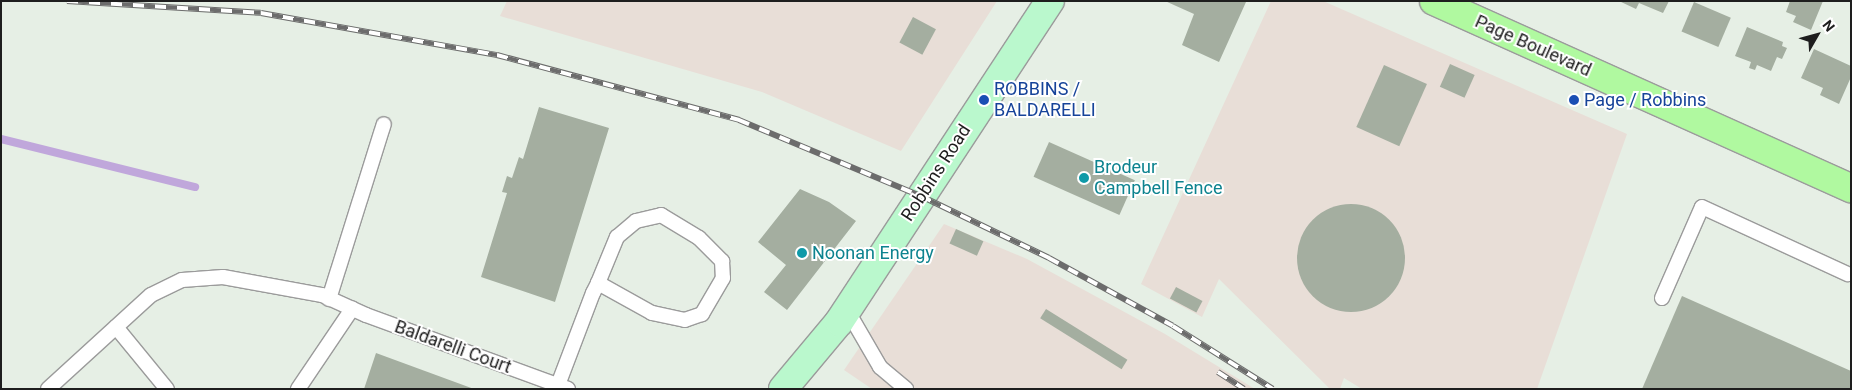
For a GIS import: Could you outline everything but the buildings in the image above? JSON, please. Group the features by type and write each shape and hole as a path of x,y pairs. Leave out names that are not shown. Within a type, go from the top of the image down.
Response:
{"main road":[{"name":"Page Boulevard","path":"1447,4 1851,188"}],"street":[{"name":"Robbins Road","path":"783,389 847,310 1050,1"}],"lane":[{"path":"329,299 384,124"},
{"path":"1662,298 1702,207 1850,272"},
{"path":"560,388 598,283 617,237 636,221 661,215 699,238 722,261 723,278 702,314 684,320 652,312 598,283"},
{"name":"Baldarelli Court","path":"48,389 151,295 182,280 223,277 329,299 366,315 560,388"},
{"path":"298,389 352,309"},
{"path":"847,310 880,367 906,389"},
{"path":"116,327 166,389"}],"shaded area":[{"path":"507,1 997,1 901,151 762,92 500,16"},
{"path":"1271,1 1323,1 1627,134 1537,389 1362,389 1344,378 1340,389 1330,389 1219,279 1202,317 1141,284"},
{"path":"944,224 1027,259 1165,334 1255,389 872,389 844,370"}],"waterway":[{"path":"1,139 195,187"}],"railway":[{"path":"67,1 261,13 497,55 739,120 921,196 1049,258 1173,326 1273,389"},
{"path":"1218,372 1244,389"}],"place":[{"name":"ROBBINS / BALDARELLI","path":"984,100"},
{"name":"Page / Robbins","path":"1574,100"},
{"name":"Brodeur Campbell Fence","path":"1084,178"},
{"name":"Noonan Energy","path":"802,253"}]}
